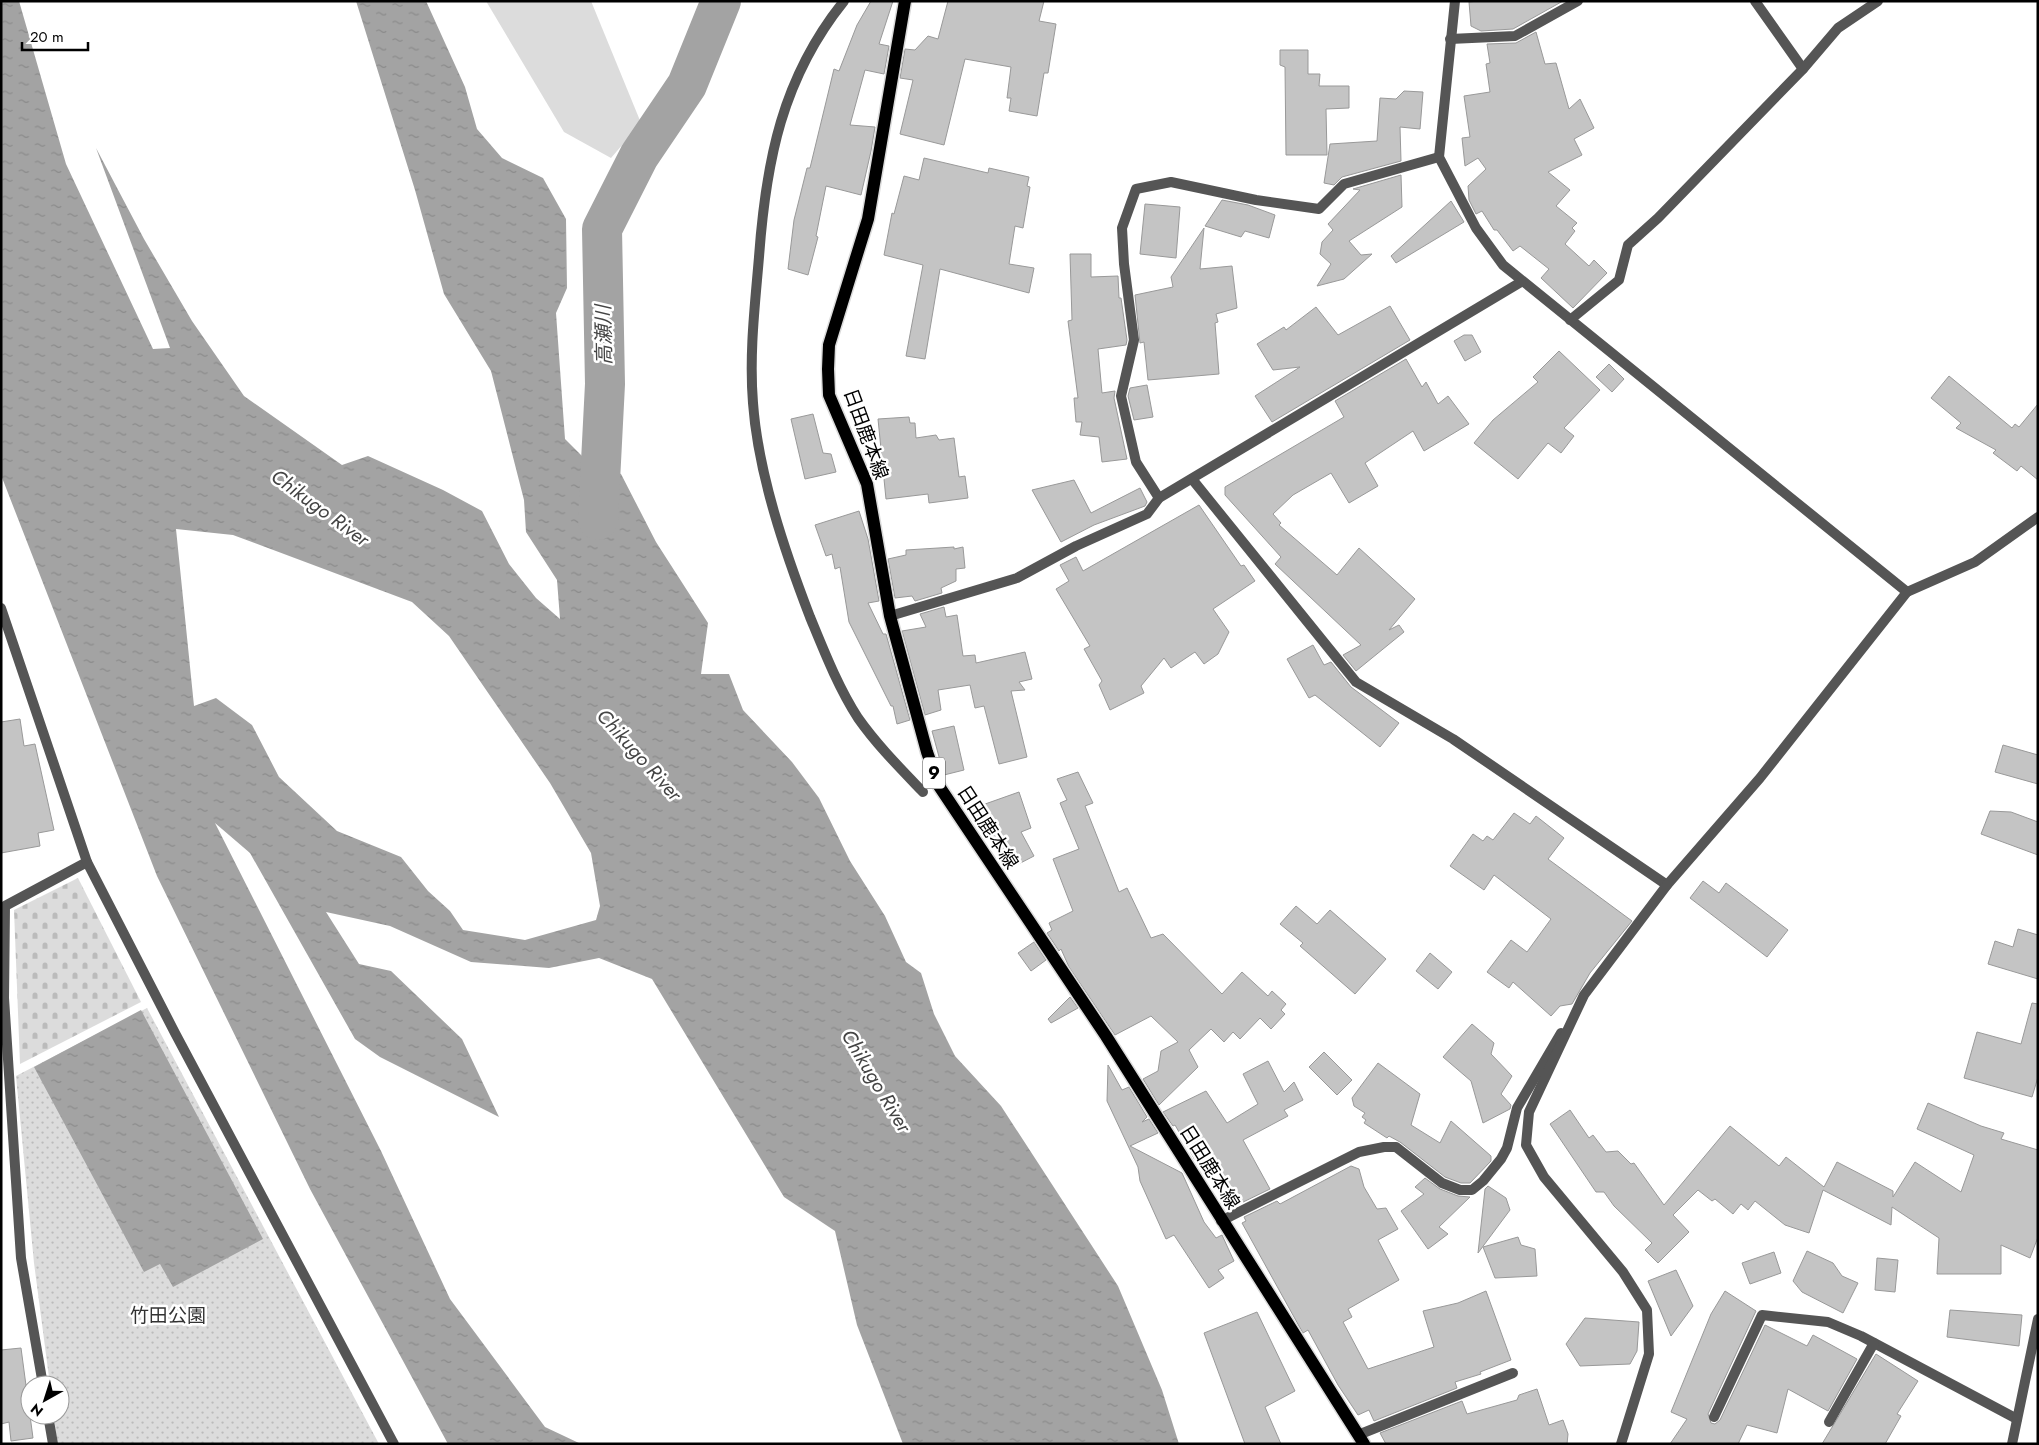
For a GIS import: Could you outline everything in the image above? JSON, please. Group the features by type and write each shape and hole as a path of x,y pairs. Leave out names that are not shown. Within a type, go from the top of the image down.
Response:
{"main road":[{"name":"日田鹿本線","path":"905,1 868,219 829,345 828,368 829,395 866,484 890,616 926,752 939,786 1106,1036 1361,1440"}],"street":[{"path":"844,1 826,23 796,77 774,145 762,223 753,341 753,403 767,490 796,580 825,654 858,717 884,752 923,792"},
{"path":"1455,1 1440,157 1476,228 1503,265 1521,282 1906,592"},
{"path":"1450,39 1515,36 1578,1"},
{"path":"1755,1 1803,69"},
{"path":"1570,320 1619,280 1628,245 1658,218 1803,69 1838,28 1878,1"},
{"path":"1160,498 1136,462 1121,396 1134,340 1124,264 1122,228 1136,189 1172,182 1256,200 1319,209 1344,184 1440,157"},
{"path":"890,616 1017,578 1076,546 1147,514 1160,498 1521,282"},
{"path":"1192,479 1356,682 1453,739 1667,885"},
{"path":"1621,1444 1649,1354 1647,1310 1623,1272 1544,1177 1526,1145 1529,1112 1584,995 1667,885 1760,778 1906,592 1975,562 2038,518"},
{"path":"1,608 87,862 179,1042 394,1444"},
{"path":"41,1375 21,1258 4,998 5,906 87,862"},
{"path":"1222,1221 1359,1152 1384,1147 1396,1147 1442,1184 1460,1190 1472,1190 1483,1181 1501,1159 1507,1148 1517,1108 1557,1037 1571,1023"},
{"path":"1714,1417 1762,1315 1828,1322 1874,1343 2017,1419"},
{"path":"2012,1444 2038,1318"},
{"path":"1829,1422 1874,1343"},
{"path":"1361,1440 1513,1373"},
{"path":"50,1425 53,1444"}],"green space":[{"path":"486,1 591,1 641,123 611,158 564,132"},
{"path":"78,878 141,1002 20,1064 14,910"},
{"name":"竹田公園","path":"147,1008 379,1444 57,1444 55,1425 70,1425 70,1375 49,1375 34,1263 16,1076"}],"water":[{"name":"Chikugo River","path":"1,1 19,1 66,164 153,349 170,348 96,148 144,239 192,321 244,396 342,465 368,456 443,490 482,511 509,564 536,598 560,619 557,580 526,532 524,500 491,371 444,294 415,190 356,1 426,1 465,87 477,129 502,158 543,178 566,219 567,288 556,313 565,439 582,456 621,474 656,542 708,623 701,674 729,674 743,710 792,762 819,798 850,861 885,916 906,962 921,973 934,1014 955,1056 1001,1106 1118,1286 1162,1390 1179,1444 903,1444 857,1325 835,1231 784,1197 652,979 599,958 549,968 471,962 390,926 326,912 359,964 391,971 462,1039 499,1117 380,1057 355,1039 250,853 215,823 381,1151 450,1299 545,1427 581,1444 448,1444 310,1189 157,876 1,475","holes":["176,529 233,535 412,602 449,636 550,783 591,853 600,906 596,920 525,940 463,930 450,911 428,891 401,857 337,831 279,777 252,725 216,698 194,706"]},
{"path":"141,1010 263,1239 173,1287 160,1264 144,1272 34,1067"}],"building":[{"path":"871,1 893,1 879,44 889,46 884,74 865,70 850,125 875,127 861,195 826,186 816,236 818,237 808,275 788,269 794,220 807,168 810,168 834,69 839,71 857,25"},
{"path":"948,1 1044,1 1039,21 1056,24 1048,73 1044,73 1037,116 1009,111 1011,98 1007,98 1011,67 965,59 944,145 900,134 913,80 900,78 905,49 915,50 928,36 938,39"},
{"path":"1563,1 1513,29 1481,31 1471,26 1469,2"},
{"path":"1536,32 1545,64 1556,63 1569,109 1580,99 1594,128 1574,139 1582,155 1548,172 1570,190 1556,206 1577,223 1572,228 1575,231 1565,244 1589,266 1594,260 1607,273 1573,308 1541,278 1549,269 1520,246 1513,251 1497,230 1494,230 1482,211 1476,214 1469,200 1468,186 1486,169 1478,158 1465,166 1462,138 1470,137 1464,96 1490,92 1486,64 1490,63 1487,44 1516,43"},
{"path":"1280,50 1308,50 1308,74 1320,74 1319,86 1349,86 1349,108 1326,109 1327,155 1286,155 1285,67 1280,65"},
{"path":"1404,91 1423,92 1420,129 1400,127 1401,161 1342,177 1334,185 1324,183 1330,144 1377,141 1380,98 1396,99"},
{"path":"924,158 988,173 989,168 1029,177 1027,186 1030,187 1023,228 1015,226 1009,264 1034,268 1029,293 940,269 925,359 906,356 923,265 884,255 892,213 894,214 904,176 919,180"},
{"path":"1401,175 1402,207 1349,241 1361,255 1372,254 1344,279 1317,286 1331,264 1320,254 1322,242 1333,230 1328,224 1360,190 1353,189"},
{"path":"1222,200 1248,205 1275,215 1269,238 1245,231 1241,237 1205,226"},
{"path":"1451,201 1464,222 1396,263 1391,256"},
{"path":"1145,204 1180,207 1176,258 1140,254"},
{"path":"1204,228 1200,269 1232,266 1237,308 1216,314 1218,322 1215,323 1219,374 1148,380 1144,342 1140,343 1135,295 1173,287 1171,277"},
{"path":"1070,254 1091,254 1091,277 1118,276 1119,298 1121,298 1127,340 1126,345 1098,349 1102,393 1115,391 1114,398 1127,459 1102,462 1099,437 1080,435 1082,422 1076,422 1074,398 1078,398 1068,321 1072,320"},
{"path":"1390,306 1410,340 1272,422 1255,396 1300,367 1273,370 1257,344 1284,327 1286,330 1316,307 1338,335"},
{"path":"1464,335 1472,335 1481,352 1465,361 1454,341"},
{"path":"1559,351 1600,390 1564,428 1574,436 1561,453 1548,443 1518,479 1474,443 1493,420 1538,382 1533,377"},
{"path":"1406,359 1422,387 1426,382 1438,404 1448,396 1469,424 1424,451 1413,431 1365,463 1378,486 1349,503 1331,473 1293,495 1273,514 1281,523 1279,525 1337,575 1359,548 1415,599 1389,630 1399,625 1404,632 1356,671 1343,655 1361,645 1275,564 1281,557 1225,495 1225,487 1344,417 1335,401"},
{"path":"1609,364 1624,379 1612,392 1596,377"},
{"path":"1949,376 2012,428 2015,424 2019,427 2038,404 2038,480 2021,466 2017,471 1993,453 1996,450 1956,428 1961,423 1931,398"},
{"path":"1147,385 1153,417 1134,420 1128,396 1130,388"},
{"path":"813,414 823,453 831,454 836,472 805,479 791,419"},
{"path":"909,417 910,423 915,423 916,438 936,435 939,440 954,438 959,477 965,476 968,498 929,503 928,494 886,499 878,419"},
{"path":"1074,480 1091,513 1140,488 1147,502 1145,506 1094,525 1061,542 1032,490"},
{"path":"1199,505 1241,566 1244,565 1255,581 1213,609 1229,632 1218,654 1204,664 1195,652 1171,668 1164,658 1141,686 1144,693 1110,710 1099,685 1102,681 1084,649 1090,646 1056,589 1069,581 1060,565 1076,557 1083,571"},
{"path":"859,511 868,539 879,601 868,603 883,634 886,634 910,720 897,724 893,706 891,706 849,622 840,567 835,569 832,554 826,556 815,525"},
{"path":"954,547 954,549 963,547 965,568 956,569 956,581 941,588 942,593 915,601 912,596 895,598 888,559 906,555 906,550"},
{"path":"944,607 946,617 957,615 963,656 975,655 976,663 1025,652 1032,679 1019,682 1025,690 1011,691 1027,757 999,764 984,706 975,708 970,685 938,690 941,710 925,715 902,631 926,627 920,614"},
{"path":"1313,645 1324,665 1331,662 1351,687 1399,723 1380,747 1315,695 1309,698 1287,659"},
{"path":"20,719 24,746 35,744 54,830 38,833 40,846 1,853 1,722"},
{"path":"954,726 964,770 944,775 932,731"},
{"path":"2003,745 2038,755 2038,784 1995,772"},
{"path":"1078,772 1093,803 1085,806 1119,892 1127,888 1151,938 1163,934 1222,994 1242,972 1268,996 1272,991 1286,1004 1281,1010 1285,1014 1271,1029 1260,1018 1240,1039 1233,1032 1224,1042 1211,1029 1189,1050 1198,1067 1159,1105 1143,1079 1158,1071 1161,1051 1178,1042 1151,1016 1115,1035 1069,967 1061,949 1059,951 1047,933 1052,930 1049,923 1073,911 1053,859 1079,849 1060,803 1067,800 1057,779"},
{"path":"1019,792 1031,828 1021,832 1034,856 1007,870 989,832 983,832 981,826 975,821 971,809"},
{"path":"1990,811 2011,812 2038,822 2038,855 1981,834"},
{"path":"1514,813 1530,824 1536,816 1564,838 1548,859 1632,921 1590,973 1572,1004 1560,1006 1551,1016 1513,982 1509,988 1487,972 1511,940 1527,952 1551,919 1494,875 1484,890 1450,866 1473,834 1483,841 1487,836 1493,840"},
{"path":"1703,881 1719,893 1726,883 1788,930 1767,957 1690,898"},
{"path":"1296,906 1317,924 1330,910 1386,959 1355,994 1300,946 1303,943 1280,924"},
{"path":"2018,929 2038,935 2038,979 1988,964 1995,941 2013,947"},
{"path":"1034,942 1046,960 1031,971 1018,953"},
{"path":"1430,953 1452,972 1438,989 1416,971"},
{"path":"1070,997 1078,1008 1051,1023 1048,1019"},
{"path":"2032,1003 2038,1004 2038,1077 2032,1097 1964,1078 1977,1032 2021,1044"},
{"path":"1472,1024 1494,1043 1491,1054 1512,1076 1501,1094 1511,1105 1510,1109 1483,1123 1471,1081 1443,1057"},
{"path":"1324,1052 1352,1080 1337,1095 1309,1067"},
{"path":"1268,1061 1284,1092 1294,1082 1303,1100 1284,1110 1288,1116 1243,1140 1270,1189 1237,1205 1211,1158 1199,1167 1175,1125 1173,1126 1163,1112 1206,1091 1227,1123 1258,1104 1243,1074"},
{"path":"1378,1063 1420,1094 1411,1125 1440,1143 1451,1121 1491,1156 1491,1161 1470,1183 1461,1183 1445,1177 1400,1142 1389,1136 1387,1138 1364,1123 1366,1120 1362,1117 1365,1113 1354,1106 1352,1098"},
{"path":"1108,1065 1122,1090 1129,1087 1147,1117 1142,1122 1149,1119 1158,1133 1130,1146 1182,1173 1204,1222 1216,1238 1222,1235 1234,1261 1218,1270 1224,1278 1209,1288 1174,1235 1166,1239 1140,1181 1138,1167 1107,1101"},
{"path":"1928,1103 1981,1126 2004,1133 2001,1139 2038,1150 2038,1237 2030,1258 2001,1245 2001,1274 1937,1274 1939,1238 1892,1207 1891,1225 1823,1190 1809,1233 1785,1225 1755,1201 1748,1210 1741,1204 1733,1214 1715,1199 1712,1201 1698,1190 1673,1215 1689,1232 1658,1263 1645,1250 1652,1243 1614,1206 1604,1192 1596,1192 1550,1124 1570,1110 1589,1138 1593,1135 1606,1152 1618,1151 1631,1164 1634,1163 1664,1205 1730,1126 1779,1166 1786,1157 1824,1187 1837,1162 1893,1191 1893,1197 1915,1162 1961,1192 1974,1155 1917,1129"},
{"path":"1351,1166 1359,1169 1364,1187 1377,1209 1386,1208 1398,1229 1378,1240 1399,1280 1348,1309 1352,1317 1343,1322 1368,1369 1434,1347 1423,1311 1458,1303 1486,1291 1511,1360 1480,1372 1481,1374 1455,1382 1457,1388 1374,1421 1369,1410 1358,1415 1338,1385 1308,1330 1303,1333 1242,1223 1246,1221 1244,1217 1277,1201 1280,1204"},
{"path":"1425,1178 1440,1189 1458,1196 1470,1197 1439,1227 1448,1234 1428,1249 1401,1211 1424,1194 1415,1187"},
{"path":"1488,1186 1506,1198 1510,1210 1478,1253 1485,1189"},
{"path":"1518,1237 1521,1245 1535,1249 1537,1276 1495,1278 1483,1247"},
{"path":"1807,1251 1833,1263 1842,1276 1858,1283 1843,1313 1802,1292 1793,1281"},
{"path":"1774,1252 1781,1273 1750,1284 1742,1263"},
{"path":"1877,1258 1898,1260 1895,1292 1875,1290"},
{"path":"1676,1270 1693,1306 1671,1336 1648,1281"},
{"path":"1725,1291 1756,1311 1708,1414 1711,1423 1715,1424 1720,1420 1765,1325 1807,1346 1813,1335 1857,1359 1828,1411 1788,1389 1777,1433 1747,1425 1738,1444 1670,1444 1687,1419 1671,1412 1711,1314"},
{"path":"1950,1310 2022,1315 2019,1346 1947,1337"},
{"path":"1257,1312 1295,1391 1265,1407 1281,1444 1245,1444 1204,1333"},
{"path":"1585,1318 1639,1322 1637,1351 1630,1364 1580,1366 1566,1344"},
{"path":"21,1348 25,1375 20,1375 20,1425 31,1425 33,1438 11,1441 9,1422 1,1424 1,1350"},
{"path":"1876,1354 1918,1381 1897,1414 1901,1416 1885,1444 1822,1444"},
{"path":"1537,1389 1549,1425 1563,1420 1568,1434 1567,1444 1386,1444 1380,1433 1462,1401 1467,1414 1517,1400 1519,1395"}],"waterway":[{"name":"高瀬川","path":"598,520 605,384 602,229 639,156 687,85 721,1"}]}
